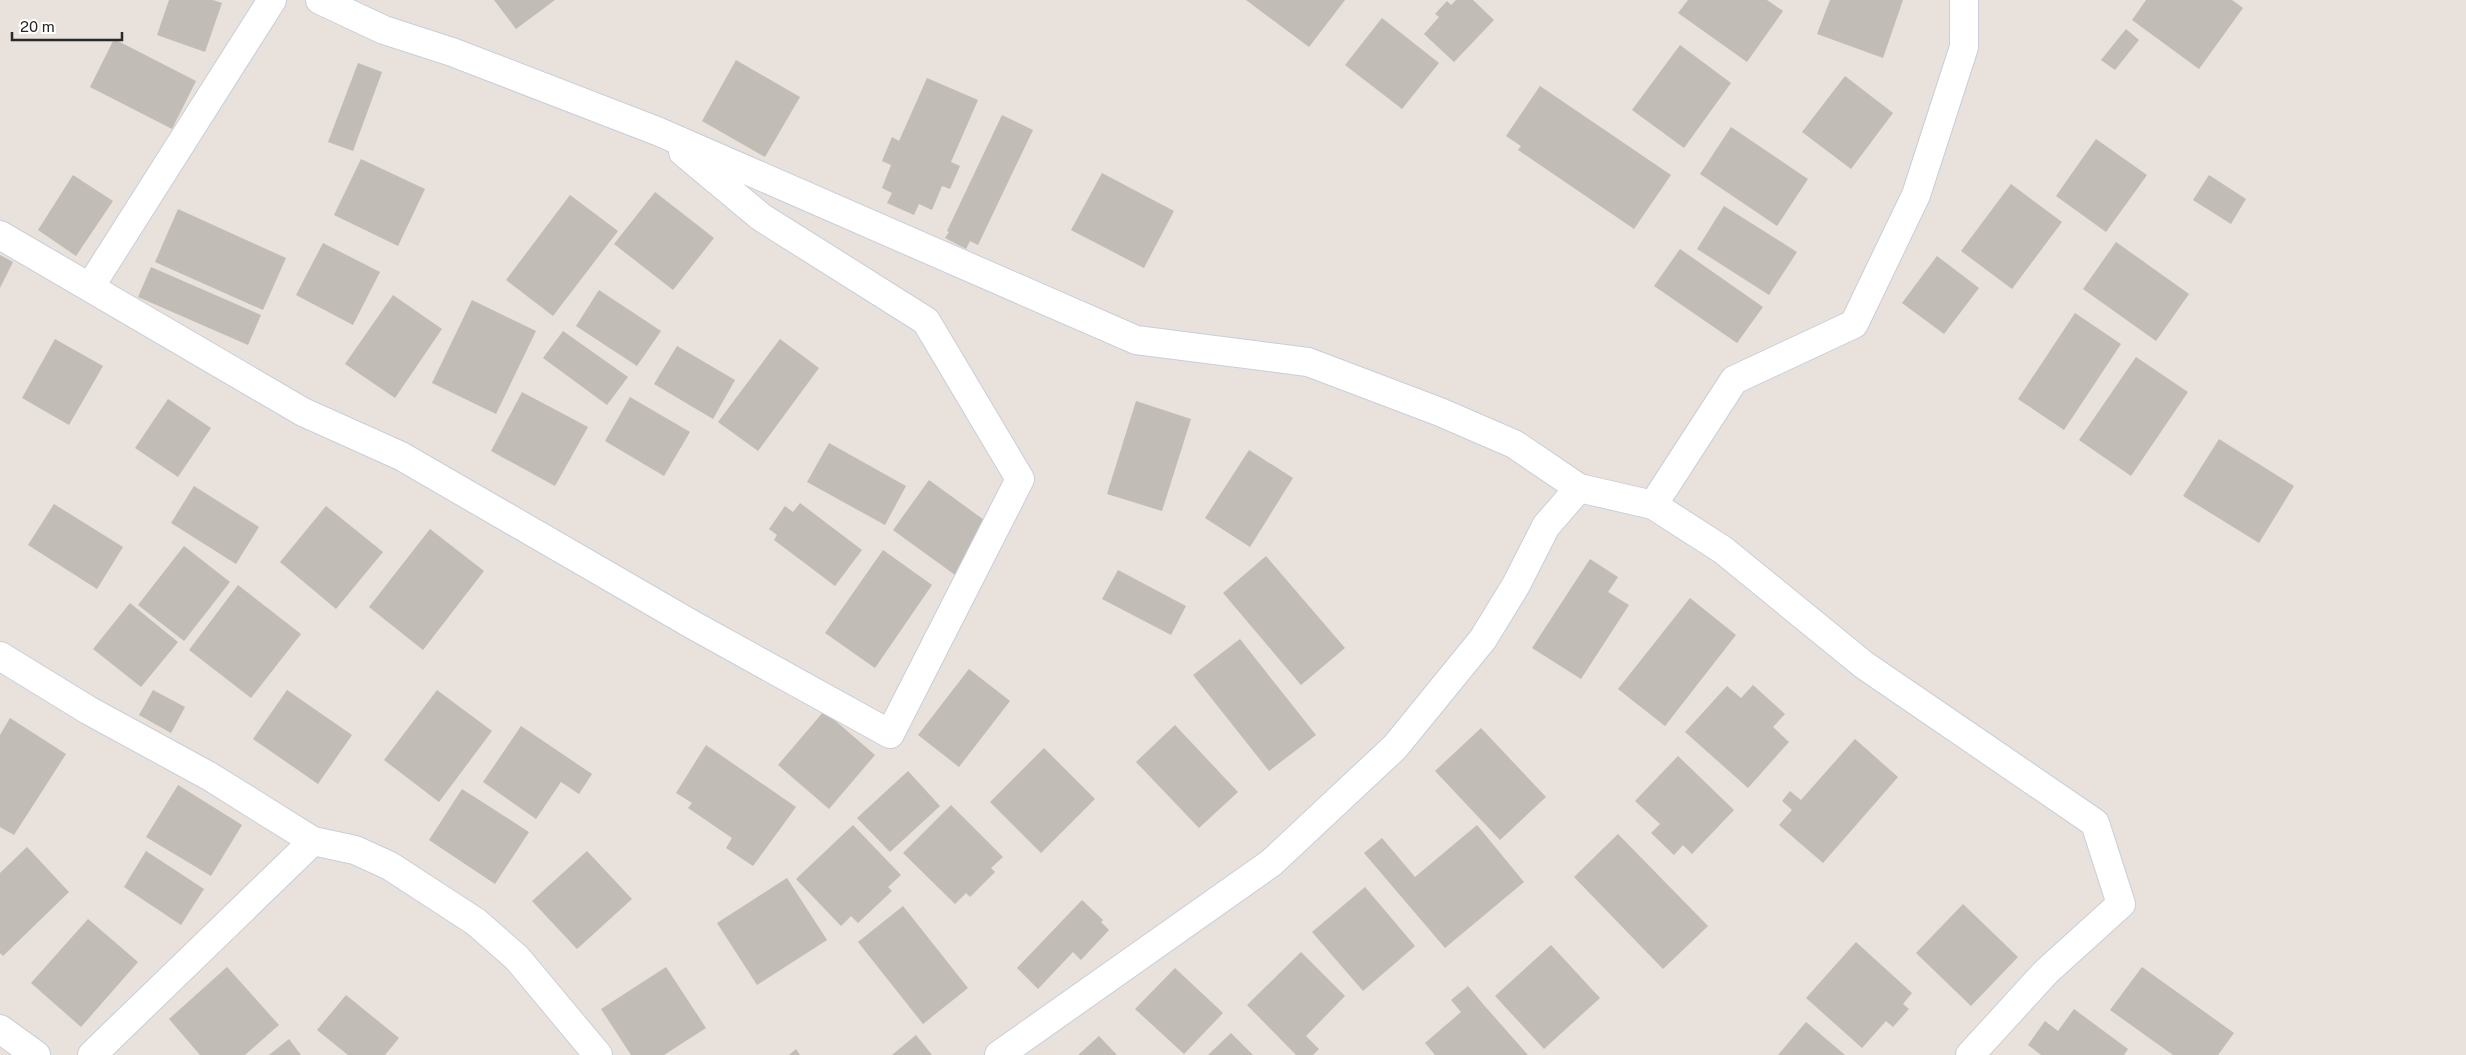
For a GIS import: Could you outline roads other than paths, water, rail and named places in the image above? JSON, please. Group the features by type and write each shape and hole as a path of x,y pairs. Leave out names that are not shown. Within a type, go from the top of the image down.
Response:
{"street":[{"path":"90,287 272,0"},
{"path":"320,0 384,30 452,52 656,131 1136,340 1308,362 1440,412 1514,444 1579,488 1653,505 1723,550 1864,665 2095,823 2121,904 2046,972 1970,1055"},
{"path":"1653,505 1734,380 1854,324 1916,195 1964,47 1964,0"},
{"path":"0,235 303,412 401,456 693,625 890,734 1020,479 926,321 761,217 656,131"},
{"path":"999,1055 1271,863 1395,747 1483,639 1516,585 1546,526 1579,488"},
{"path":"0,656 88,710 209,776 313,841 355,850 390,866 476,922 517,958 598,1055"},
{"path":"92,1055 313,841"},
{"path":"0,1029 36,1055"}]}
